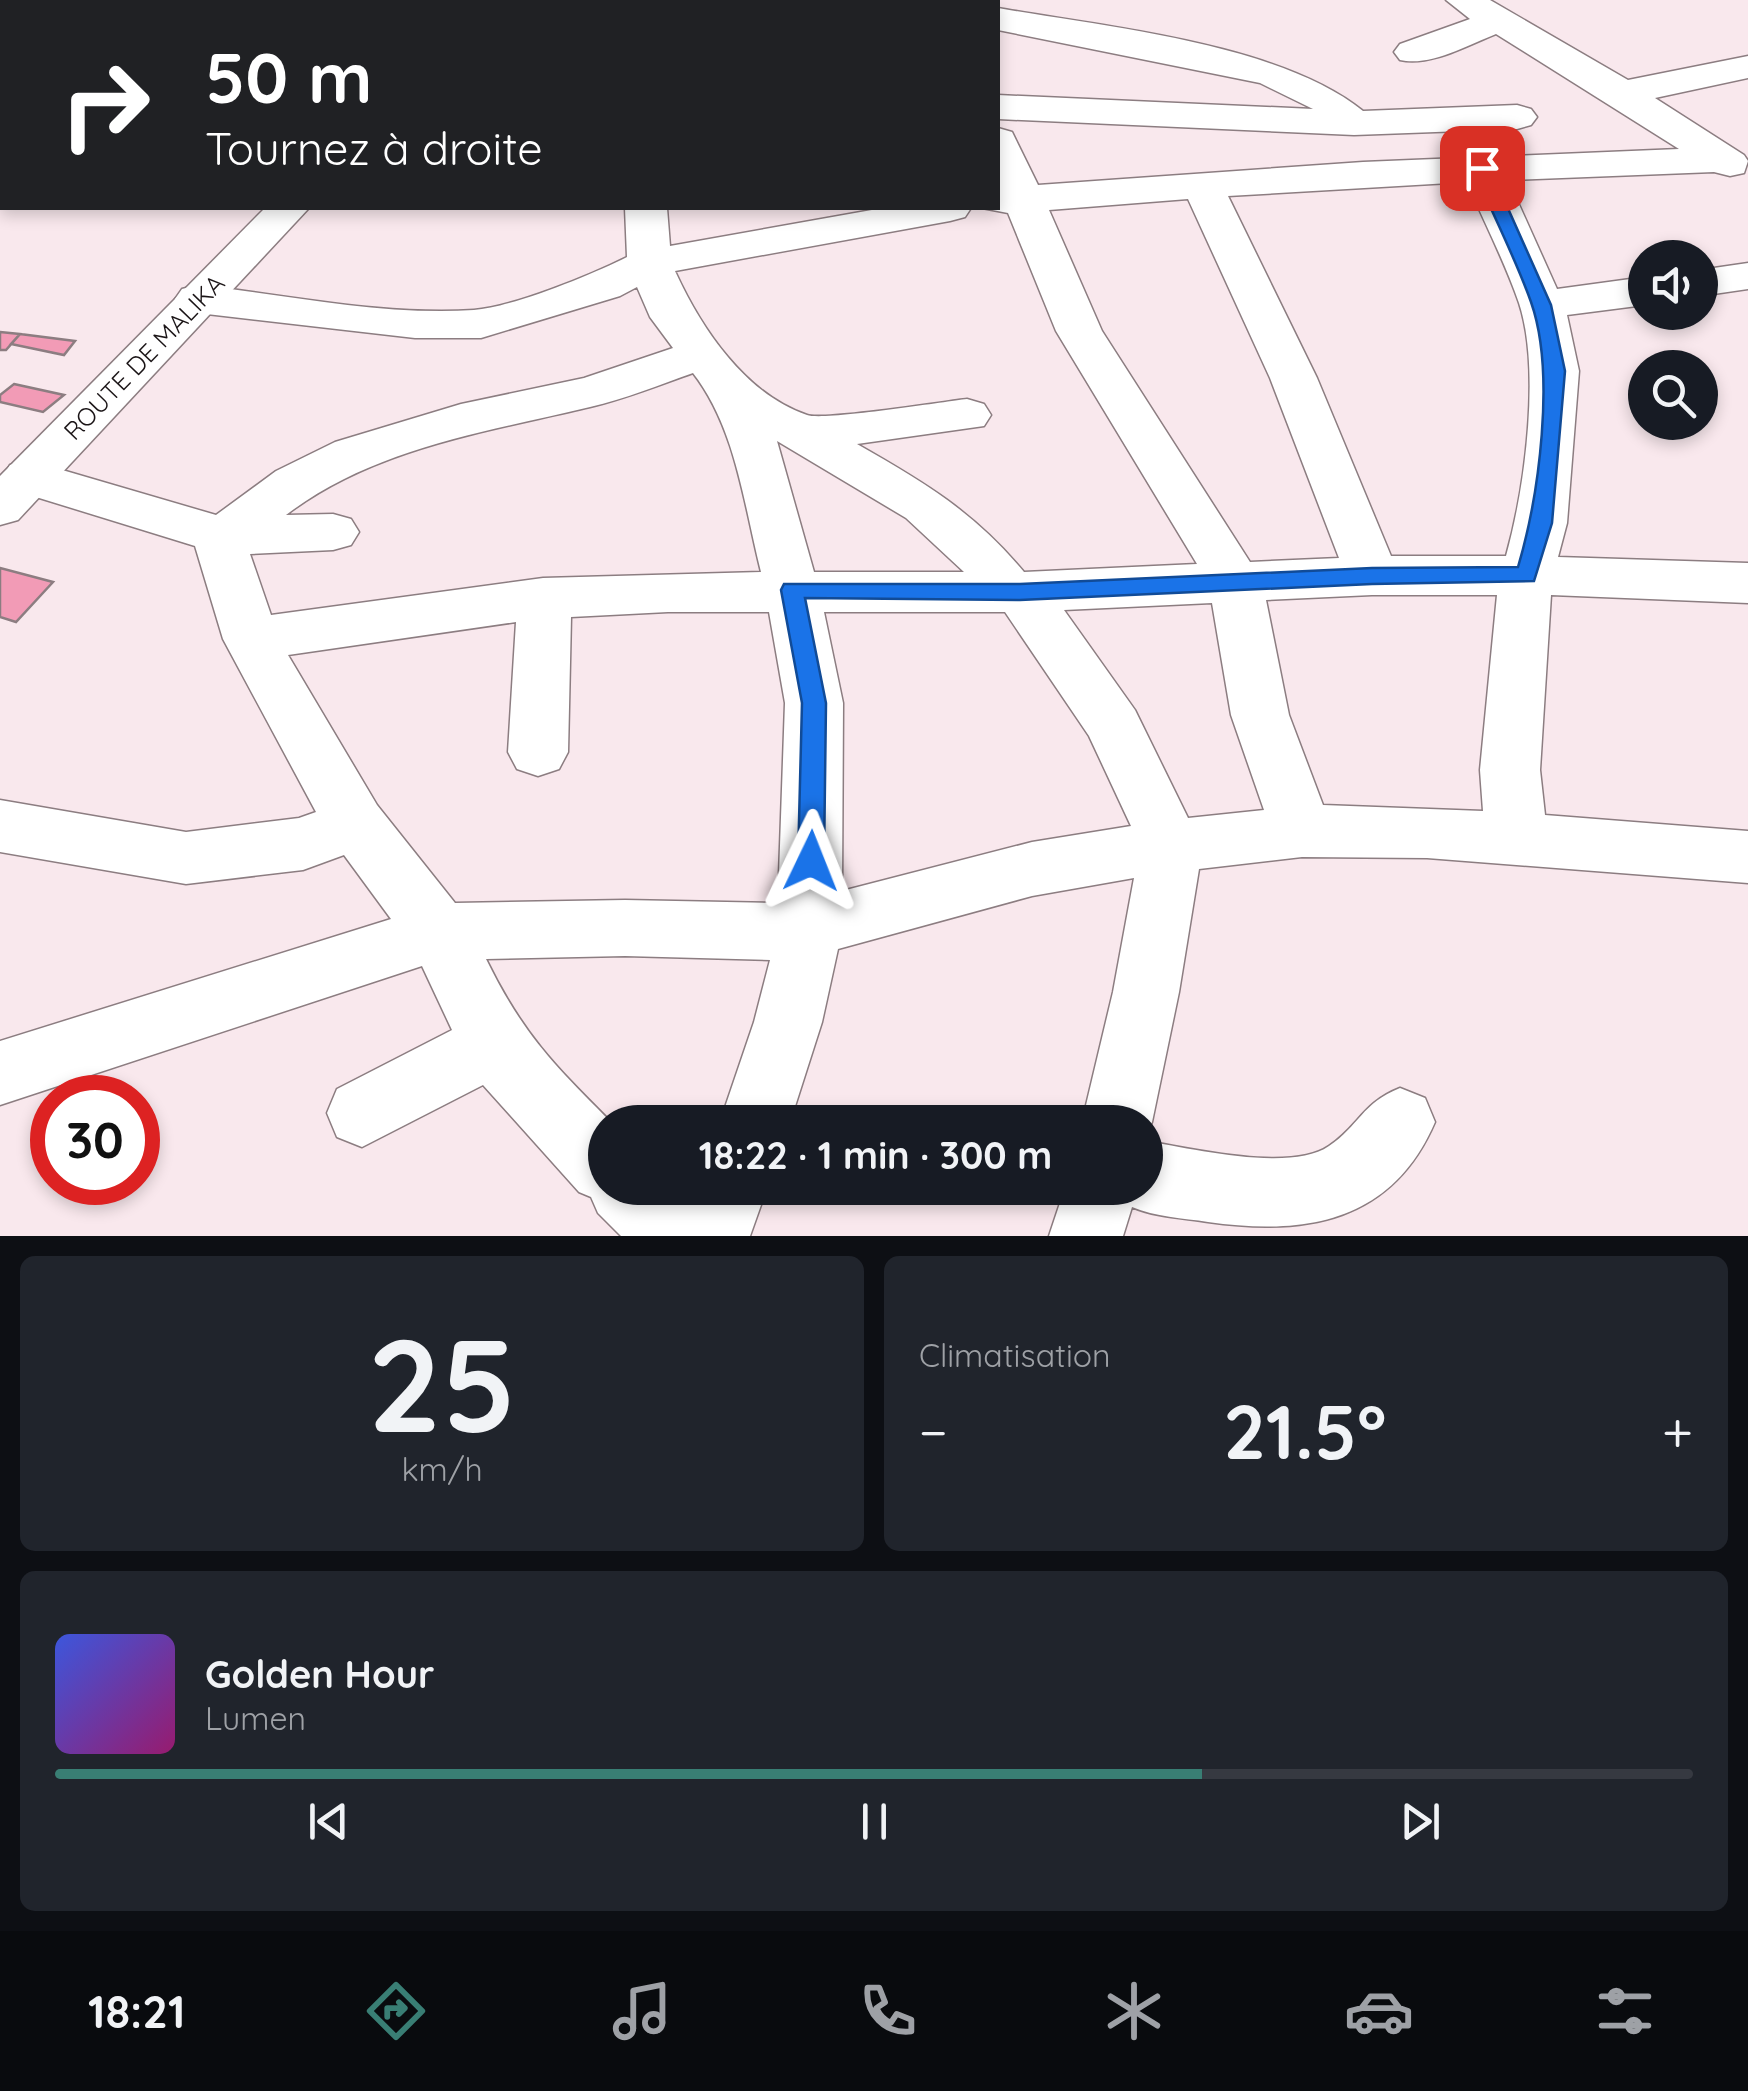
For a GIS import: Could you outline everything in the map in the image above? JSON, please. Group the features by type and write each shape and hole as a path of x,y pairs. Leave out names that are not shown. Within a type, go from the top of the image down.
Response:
{"street":[{"path":"1464,0 1622,93 1735,167"},
{"path":"1000,20 1076,15 1272,74 1327,102 1354,123"},
{"path":"1413,52 1499,21"},
{"path":"1622,93 1748,67"},
{"path":"1000,107 1354,123 1517,116"},
{"path":"1000,149 1011,199 1079,331 1234,582 1260,715 1302,831"},
{"path":"1011,199 1482,168 1735,167"},
{"path":"1482,168 1542,305 1555,371 1542,523 1526,575 1518,630 1510,770 1516,839"},
{"path":"1201,185 1255,287 1321,438 1372,576"},
{"name":"ROUTE DE MALIKA","path":"14,492 286,210"},
{"path":"646,210 650,264 674,318 738,396 924,505 973,548 1070,656 1114,726 1170,846 1146,992 1121,1105"},
{"path":"198,300 415,324 481,324 604,286 650,264 939,210"},
{"path":"1718,280 1748,276"},
{"path":"1542,305 1628,292"},
{"path":"588,1149 515,1072 495,1043 439,932 356,824 304,738 251,638 221,546 224,536 294,483 353,454 462,420 593,390 702,354"},
{"path":"738,396 792,590 814,703 810,928 788,1022 761,1105"},
{"path":"800,434 967,415"},
{"path":"14,492 224,536 333,532"},
{"path":"251,638 543,598 792,590 1015,592 1372,576 1526,575 1748,583"},
{"path":"538,752 544,660 543,598"},
{"path":"0,826 186,858 256,853 303,844 356,824"},
{"path":"0,1073 439,932 700,928 773,932 810,928 1032,869 1170,846 1302,831 1427,832 1516,839 1739,866"},
{"path":"362,1113 495,1043"},
{"path":"1163,1180 1306,1194 1332,1185 1356,1170 1400,1122"},
{"path":"642,1205 674,1236"},
{"path":"714,1236 725,1205"},
{"path":"1086,1236 1096,1205"}],"building":[{"path":"0,332 20,334 6,350 0,350"},
{"path":"20,334 75,341 64,355 11,344"},
{"path":"14,384 64,395 43,412 0,402 0,395"},
{"path":"0,568 53,582 16,622 0,617"}],"route":[{"path":"811,861 814,703 792,590 1020,592 1372,576 1526,575 1542,523 1555,371 1542,305 1482,168"}]}
